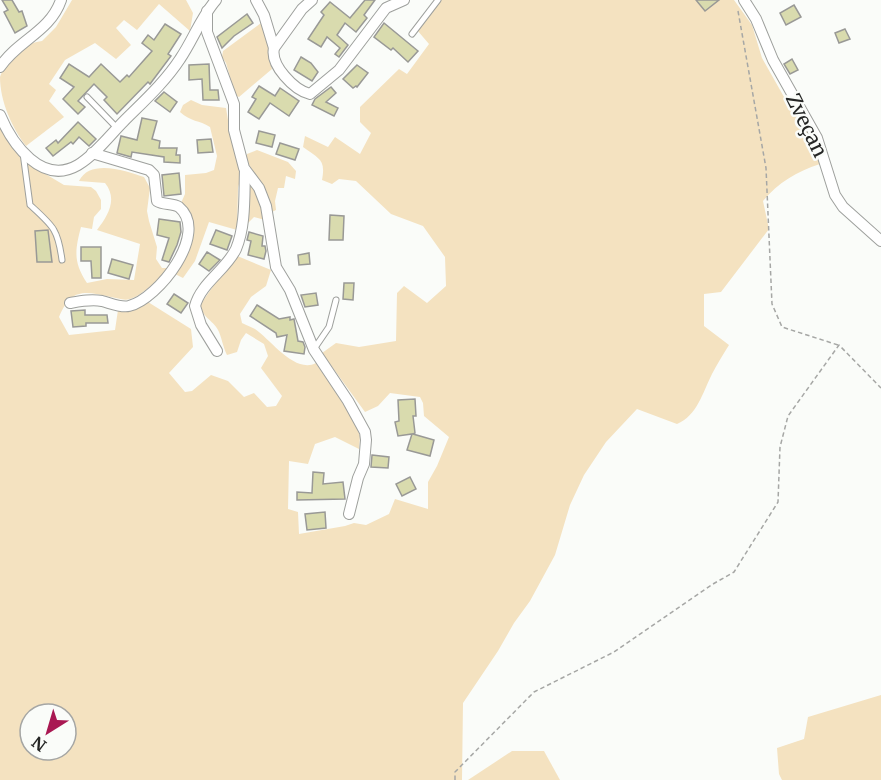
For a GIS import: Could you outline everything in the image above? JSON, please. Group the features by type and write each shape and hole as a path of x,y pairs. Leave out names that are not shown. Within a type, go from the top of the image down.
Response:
{"street":[{"path":"0,67 13,49 48,24 55,15 61,0"},
{"path":"0,115 7,131 23,151 40,166 58,171 79,165 165,79 180,60 207,11 216,0"},
{"path":"256,0 264,15 274,48 273,58 283,73 300,90 310,93 339,70 386,8 404,0"},
{"path":"274,48 302,9 312,0"},
{"name":"Zveçan","path":"744,0 756,19 773,60 817,138 835,195 843,207 881,241"},
{"path":"207,11 207,32 234,104 234,130 245,170 243,211 235,250 200,293 195,306 201,325 217,351"},
{"path":"70,303 86,300 129,306 142,299 167,277 179,262 187,241 186,220 182,211 174,205 157,201 154,175 149,170 92,153"},
{"path":"245,170 259,188 266,206 276,267 290,290 314,350 348,401 365,432 364,464 349,513"}],"lane":[{"path":"412,34 438,0"},
{"path":"87,97 117,128"},
{"path":"23,151 30,205 51,224 59,237 62,260"},
{"path":"314,350 329,327 336,300"}],"path":[{"path":"738,11 766,168 772,304 782,327 839,345 881,388"},
{"path":"456,780 455,772 534,692 614,652 734,572 778,502 780,447 788,416 839,345"}],"shaded area":[{"path":"72,0 186,0 193,13 190,31 159,4 137,30 124,20 116,28 131,45 116,59 95,43 65,60 49,84 56,90 49,101 64,117 26,146 8,114 2,95 0,77 19,51 30,44 42,41 56,27"},
{"path":"438,0 734,0 752,25 762,58 788,104 809,132 820,164 788,178 763,201 769,229 721,292 704,294 704,326 729,345 714,370 699,403 690,415 677,424 637,409 606,442 584,475 570,505 555,555 530,601 463,703 462,780 0,780 0,123 22,160 64,185 91,187 101,200 101,209 94,217 92,229 81,227 77,242 77,262 87,283 107,279 134,280 140,244 97,230 110,207 109,189 105,183 79,181 91,170 109,168 144,177 150,188 147,211 157,247 156,259 162,268 170,268 146,290 130,299 123,300 86,293 74,296 68,301 59,317 69,335 115,330 118,310 148,302 191,329 193,347 169,373 185,392 192,391 211,375 228,381 244,397 254,393 267,407 276,406 282,396 261,368 268,356 264,344 246,333 237,352 227,355 217,328 201,310 200,305 235,255 271,270 266,286 251,297 240,314 242,323 255,329 292,360 308,365 316,363 353,417 360,436 359,449 335,437 315,444 308,464 289,461 288,509 298,512 299,534 354,523 366,525 389,514 395,499 428,509 428,482 449,437 424,416 420,397 390,393 378,406 365,412 322,353 336,343 359,347 396,341 397,293 404,286 427,303 446,286 445,257 423,226 391,214 356,181 339,179 332,184 322,180 322,163 303,147 305,136 328,147 335,137 360,154 371,133 360,122 360,107 399,69 407,74 429,44 417,30"},
{"path":"261,23 269,42 269,59 272,69 239,97 235,95 226,63 222,57 223,51"},
{"path":"191,100 202,105 226,108 241,176 238,188 237,230 209,222 195,261 183,278 175,274 184,260 190,241 181,203 185,194 185,175 214,170 217,156 210,127 180,112 183,105"},
{"path":"257,150 288,162 296,171 295,179 286,176 284,188 278,188 275,201 276,210 272,212 267,193 246,160 247,154"},
{"path":"249,184 257,192 265,220 254,217 248,223 245,218"},
{"path":"881,695 881,780 782,780 779,774 777,748 804,739 808,717"},
{"path":"512,751 544,751 560,780 468,780"}],"building":[{"path":"2,0 12,0 19,12 22,11 27,26 15,33 4,12 8,10"},
{"path":"365,0 375,0 364,15 367,18 356,32 345,23 337,35 348,45 339,57 335,54 340,48 327,37 321,47 308,39 324,15 321,12 330,2 350,18"},
{"path":"696,0 719,0 705,11"},
{"path":"794,5 801,17 786,25 780,13"},
{"path":"247,14 253,23 234,36 222,48 217,37"},
{"path":"384,23 418,51 408,62 393,48 391,50 374,37"},
{"path":"165,24 181,34 168,54 171,56 150,84 148,82 117,114 104,100 107,97 94,84 78,101 85,107 78,114 63,99 74,87 60,78 69,64 89,77 101,64 120,82 127,75 129,77 152,51 142,43 148,35 154,40"},
{"path":"845,29 850,39 839,43 835,33"},
{"path":"301,57 311,63 318,72 312,81 294,70"},
{"path":"792,59 798,70 790,74 784,64"},
{"path":"209,64 210,90 218,90 219,100 203,100 202,79 189,80 189,65"},
{"path":"357,65 368,73 357,87 353,88 343,79"},
{"path":"259,86 275,96 280,88 299,101 289,116 270,103 259,119 248,112 256,99 252,97"},
{"path":"331,87 336,93 326,102 338,108 334,116 312,105 315,99"},
{"path":"164,92 177,102 170,112 155,101"},
{"path":"142,118 157,121 152,139 160,141 159,148 177,148 176,155 180,155 180,163 164,162 164,157 132,152 131,157 117,153 121,136 137,140"},
{"path":"78,122 96,139 89,146 79,137 73,144 71,142 53,156 46,148 56,140 58,143"},
{"path":"259,131 275,135 272,147 256,143"},
{"path":"211,139 213,152 198,153 197,140"},
{"path":"280,143 299,149 295,160 276,154"},
{"path":"179,173 181,194 164,196 162,175"},
{"path":"330,215 344,216 343,240 329,240"},
{"path":"159,219 180,222 181,232 169,262 162,260 169,238 157,235"},
{"path":"48,230 52,262 37,262 35,231"},
{"path":"216,230 232,236 227,250 210,244"},
{"path":"249,232 263,236 262,246 265,246 266,251 264,259 248,255 251,241 247,240"},
{"path":"81,247 101,247 101,278 92,278 91,261 81,261"},
{"path":"207,252 220,260 209,271 199,264"},
{"path":"309,253 310,264 299,265 298,255"},
{"path":"112,259 133,265 129,279 108,273"},
{"path":"344,283 354,283 353,300 343,299"},
{"path":"316,293 318,305 305,307 301,295"},
{"path":"174,294 188,303 181,313 167,304"},
{"path":"257,305 279,319 290,317 290,320 294,319 298,341 303,342 305,347 304,354 284,351 287,335 277,337 276,333 250,316"},
{"path":"85,310 85,315 107,315 108,323 86,323 86,326 73,327 71,311"},
{"path":"415,399 416,416 413,416 415,433 413,434 434,440 430,456 407,450 412,434 398,436 395,422 399,421 398,400"},
{"path":"372,455 389,457 388,468 371,467"},
{"path":"313,472 324,473 323,484 343,482 345,499 297,500 297,492 312,493"},
{"path":"410,477 416,489 402,496 396,484"},
{"path":"325,512 326,528 307,530 305,514"}]}
